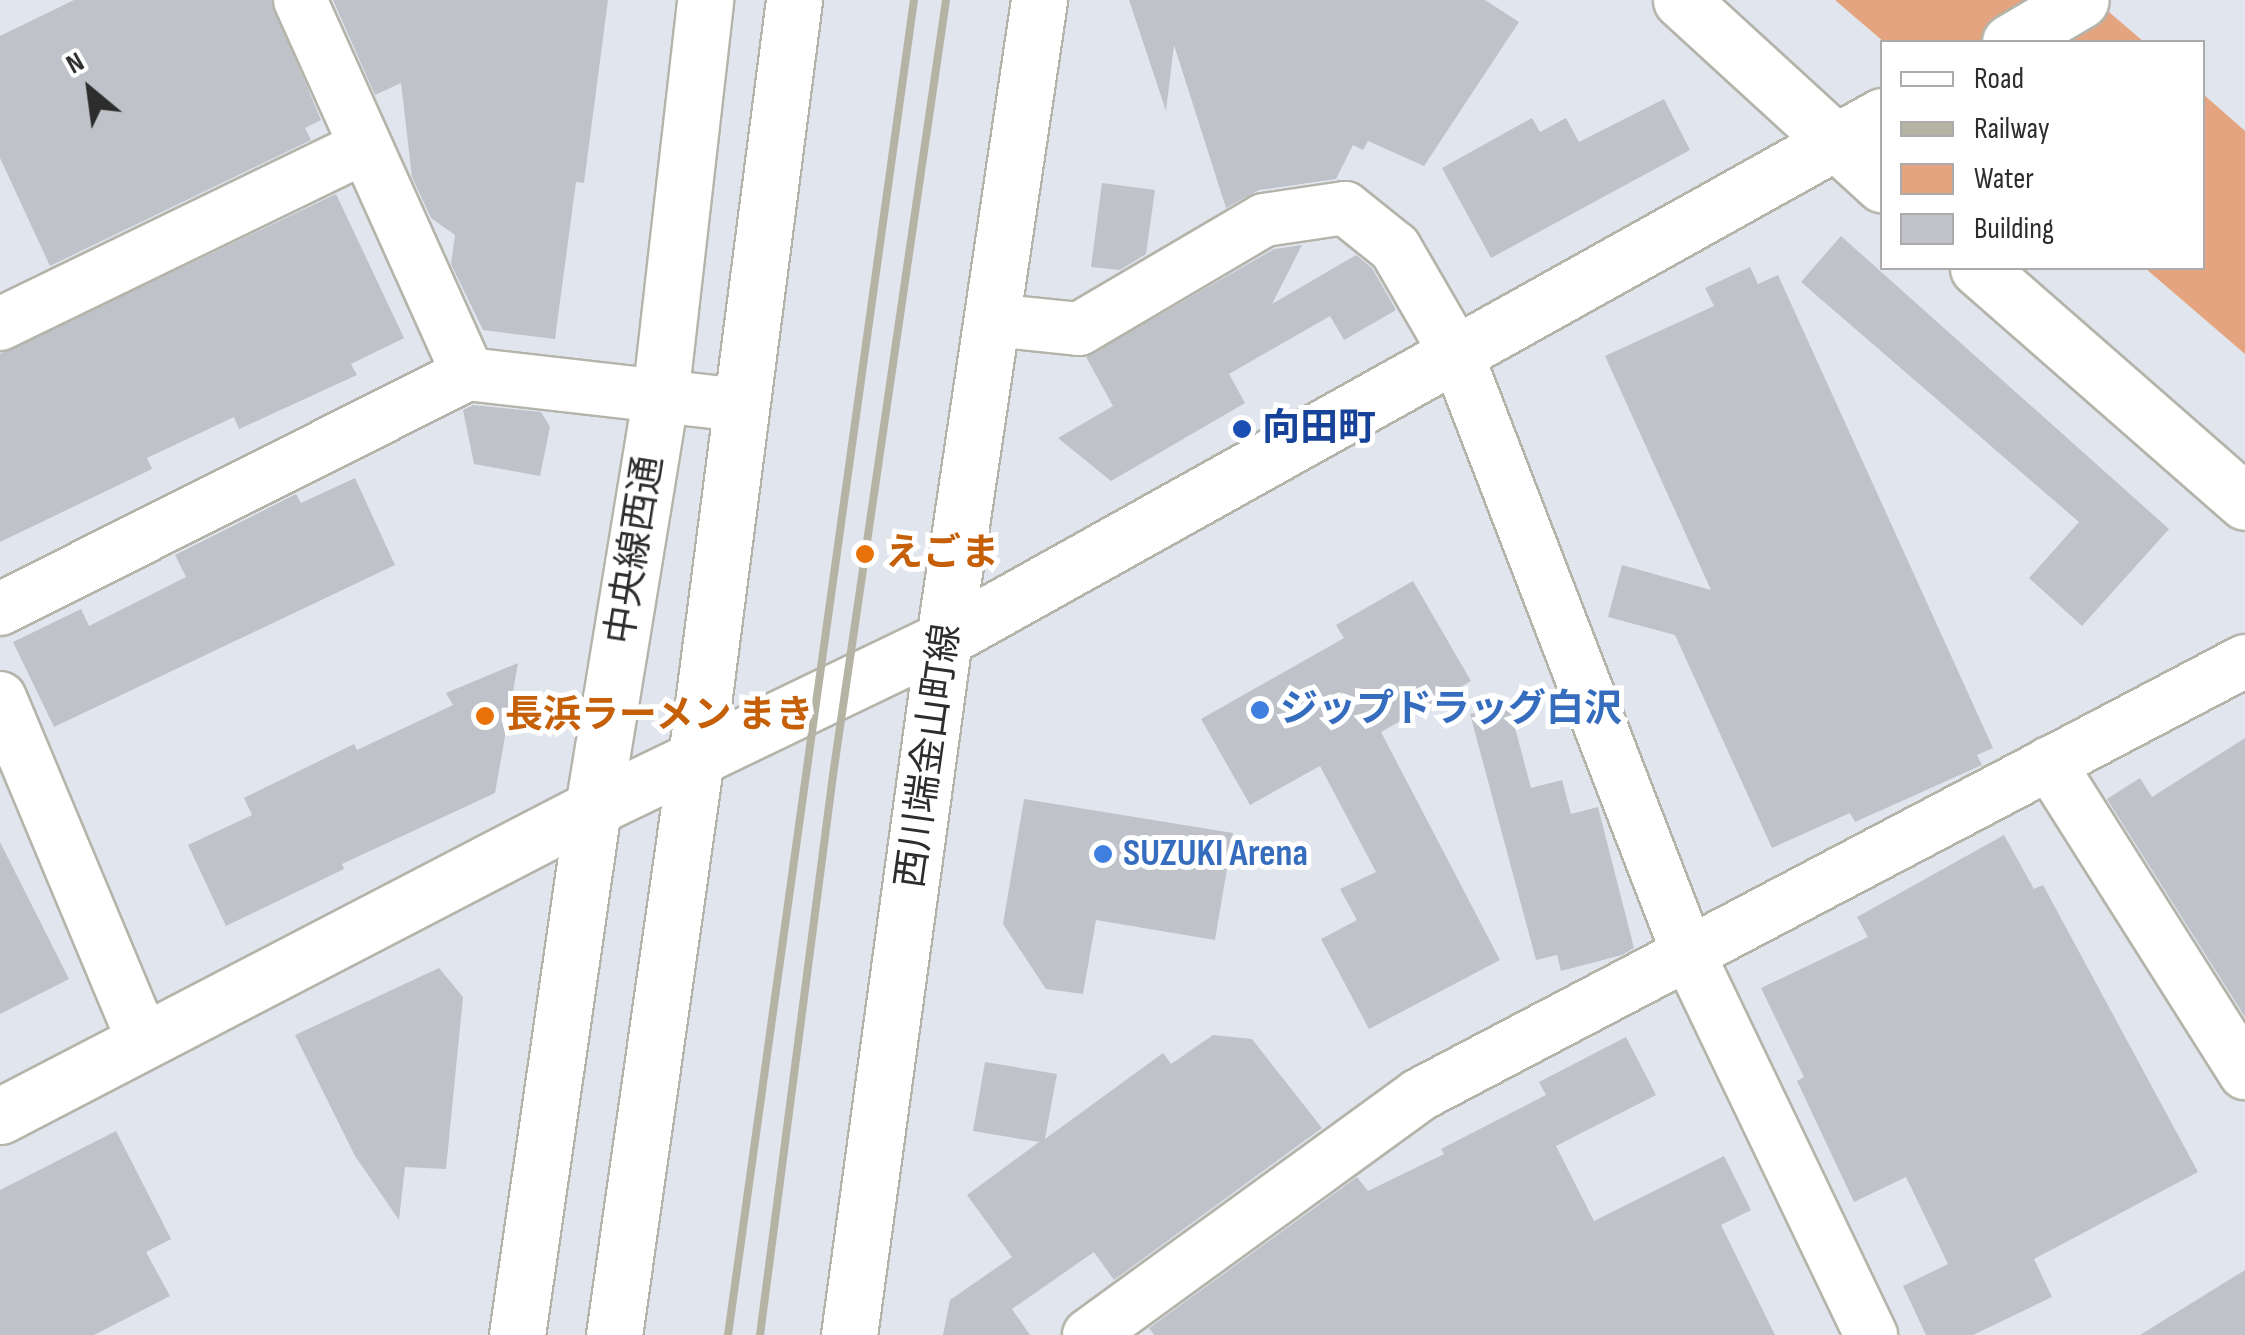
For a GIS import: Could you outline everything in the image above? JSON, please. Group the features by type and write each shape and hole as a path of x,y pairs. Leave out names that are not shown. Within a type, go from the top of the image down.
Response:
{"street":[{"path":"300,0 468,374"},
{"name":"中央線西通","path":"518,1335 594,808 660,398 704,0"},
{"path":"614,1335 696,758 794,0"},
{"name":"西川端金山町線","path":"849,1335 944,639 1039,0"},
{"path":"1680,0 1880,182"},
{"path":"2013,40 2080,0"},
{"path":"0,1116 594,808 944,639 1880,117"},
{"path":"0,324 365,147"},
{"path":"992,320 1079,329 1264,220 1345,208 1394,248 1457,355 1688,953 1871,1335"},
{"path":"1980,270 2245,502"},
{"path":"0,610 468,374 741,405"},
{"path":"1089,1335 1419,1095 2245,661"},
{"path":"0,698 143,1040"},
{"path":"2049,763 2245,1073"}],"water":[{"path":"1835,0 2095,0 2142,40 1882,40"},
{"path":"2205,96 2245,131 2245,354 2147,270 2205,270"}],"building":[{"path":"74,0 271,0 321,120 305,128 311,140 50,266 0,158 0,36"},
{"path":"333,0 608,0 584,183 576,182 555,339 483,330 451,264 455,235 431,218 412,177 401,83 375,95"},
{"path":"1129,0 1485,0 1519,22 1424,166 1368,141 1363,150 1353,145 1336,179 1259,190 1226,208 1174,45 1166,111"},
{"path":"1664,99 1690,150 1491,258 1442,168 1532,118 1540,132 1566,118 1579,142"},
{"path":"1102,183 1155,190 1146,254 1120,270 1091,267"},
{"path":"336,194 404,338 351,364 357,375 239,429 234,417 147,458 152,469 0,542 0,354"},
{"path":"1841,236 2169,529 2082,626 2029,578 2079,522 1801,282"},
{"path":"1302,245 1272,304 1356,255 1372,268 1396,310 1344,340 1330,316 1229,374 1245,403 1111,481 1058,438 1113,406 1086,357 1274,249"},
{"path":"1750,267 1758,284 1778,275 1993,748 1977,755 1982,765 1855,822 1850,813 1772,848 1675,635 1608,617 1622,565 1711,590 1605,356 1714,306 1705,288"},
{"path":"473,405 541,412 550,427 540,476 474,464 463,410"},
{"path":"355,478 395,565 54,727 13,642 81,609 89,626 186,577 175,555 296,494 301,503"},
{"path":"1413,581 1471,681 1381,732 1500,960 1369,1029 1321,939 1357,920 1340,889 1376,872 1320,766 1250,805 1201,719 1344,638 1336,625"},
{"path":"518,663 495,793 342,864 344,869 226,926 188,845 252,815 244,798 354,744 357,750 453,705 446,693"},
{"path":"1509,705 1531,788 1562,780 1571,814 1598,807 1634,948 1622,955 1561,971 1557,955 1536,960 1470,714"},
{"path":"2245,738 2245,1017 2107,799 2140,778 2152,797"},
{"path":"1024,799 1233,833 1215,940 1096,920 1083,994 1046,989 1003,924"},
{"path":"2004,835 2034,889 2043,885 2198,1172 2034,1259 2052,1297 1973,1335 1926,1335 1903,1286 1948,1264 1906,1177 1854,1202 1797,1081 1804,1077 1761,988 1868,937 1857,917"},
{"path":"0,842 69,979 0,1014"},
{"path":"439,968 463,997 446,1169 405,1167 399,1220 355,1156 295,1035"},
{"path":"1213,1035 1252,1039 1322,1128 1114,1280 1094,1252 1012,1309 1030,1335 943,1335 950,1300 1012,1257 967,1195 1039,1142 973,1131 985,1062 1057,1074 1045,1139 1163,1053 1171,1064"},
{"path":"1626,1037 1656,1095 1556,1146 1594,1221 1724,1156 1751,1210 1721,1225 1775,1335 1154,1335 1149,1328 1357,1177 1368,1191 1444,1154 1441,1149 1546,1095 1539,1082"},
{"path":"116,1131 171,1239 146,1252 170,1296 94,1335 0,1335 0,1190"},
{"path":"2245,1270 2245,1335 2140,1335"}],"railway":[{"path":"728,1335 914,0"},
{"path":"760,1335 833,775 946,0"}],"place":[{"name":"向田町","path":"1242,429"},
{"name":"えごま","path":"865,554"},
{"name":"ジップドラッグ白沢","path":"1260,710"},
{"name":"長浜ラーメン まき","path":"485,716"},
{"name":"SUZUKI Arena","path":"1103,854"}]}
